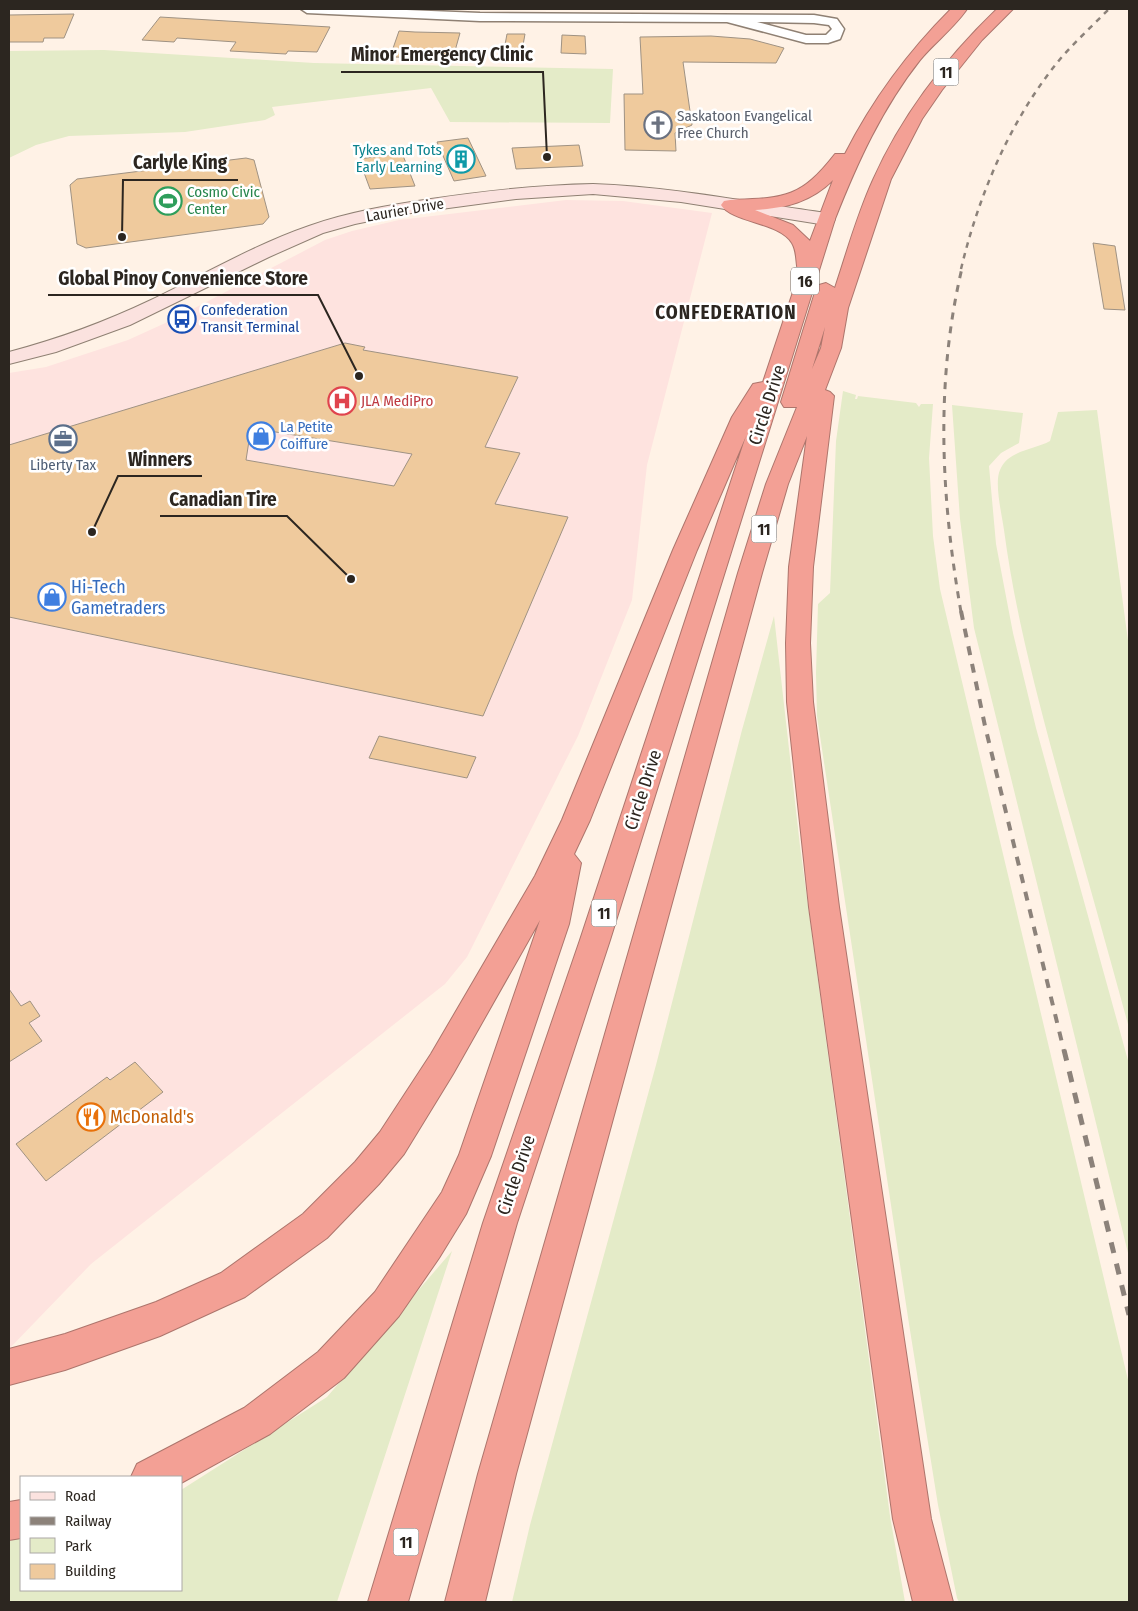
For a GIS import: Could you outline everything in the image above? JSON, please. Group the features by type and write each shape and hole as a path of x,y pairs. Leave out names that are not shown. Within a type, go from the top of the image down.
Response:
{"highway":[{"name":"Circle Drive","path":"388,1602 500,1223 595,940 826,219 843,176 868,123 909,61 959,9"},
{"name":"Circle Drive","path":"465,1602 497,1474 777,484 831,348 838,308 869,212 914,118 948,69 976,36 1005,9"},
{"path":"730,205 780,203 806,195 824,181 868,123"},
{"path":"777,484 775,459 842,237 834,224 826,219 851,204 900,144"},
{"name":"16","path":"730,205 775,223 798,236 808,256 807,275"},
{"path":"9,1367 66,1352 160,1318 233,1284 315,1226 367,1173 392,1142 415,1108 547,882 576,820 685,550 743,417 786,344"},
{"path":"831,348 801,567 798,643 800,702 824,907 912,1519 933,1602"},
{"path":"153,1476 256,1421 331,1365 387,1304 427,1246 454,1202 475,1156 554,924 576,820"}],"main road":[{"name":"Laurier Drive","path":"9,358 72,342 95,334 160,305 300,236 364,216 515,194 581,189 634,191 826,219"}],"street":[{"path":"307,9 824,20 832,22 838,29 834,36 817,40 729,19"},
{"path":"638,9 670,18"}],"shaded area":[{"path":"566,200 623,201 712,213 647,465 632,600 578,736 467,957 445,984 91,1264 9,1349 9,373 46,367 128,340 172,320 325,240 352,231 399,220"}],"green space":[{"path":"104,50 314,63 613,69 610,123 450,122 431,88 272,107 275,115 265,120 185,132 69,136 36,145 9,158 9,51"},
{"path":"843,391 856,395 855,399 858,396 916,403 919,407 921,404 933,404 929,458 933,536 940,589 1129,1384 1129,1602 959,1602 957,1598 938,1505 909,1324 817,716 818,604 830,593 836,441"},
{"path":"952,405 1023,413 1019,443 1001,453 989,466 996,544 1013,633 1036,728 1129,1064 1129,1257 974,628 960,519"},
{"path":"1097,410 1129,648 1129,1028 1046,729 1015,597 998,491 998,476 1004,463 1015,454 1050,441 1058,412"},
{"path":"774,616 800,846 890,1516 905,1602 512,1602 530,1525 656,1065 742,730"},
{"path":"452,1251 337,1602 9,1602 9,1541 20,1537 20,1591 182,1591 182,1489 327,1397"}],"building":[{"path":"74,14 64,38 44,38 43,42 9,42 9,15"},
{"path":"160,17 330,27 317,52 288,51 286,54 230,51 236,42 177,38 174,42 142,40"},
{"path":"399,31 460,33 453,58 390,57"},
{"path":"507,34 525,34 520,62 502,61"},
{"path":"562,35 585,36 586,54 561,53"},
{"path":"711,36 750,39 784,48 776,63 683,62 692,125 675,133 676,151 625,150 624,94 643,94 640,37"},
{"name":"Tykes and Tots Early Learning","path":"468,138 486,176 454,181 437,142"},
{"path":"579,145 583,166 516,169 512,148"},
{"path":"402,153 415,186 370,189 359,159"},
{"name":"Cosmo Civic Center","path":"246,158 254,160 269,217 263,224 86,248 77,244 70,185 77,179"},
{"path":"1093,243 1115,246 1125,310 1104,309"},
{"path":"345,343 365,347 363,350 518,377 485,447 520,453 495,504 568,517 483,716 9,617 9,445","holes":["251,428 412,454 394,486 246,460"]},
{"path":"379,736 476,757 467,778 369,758"},
{"path":"9,989 21,1006 30,1001 40,1016 29,1023 42,1041 9,1062"},
{"name":"McDonald's","path":"135,1062 163,1092 46,1181 16,1144 107,1077 110,1080"}],"railway":[{"path":"961,269 968,241 987,185 1012,131 1043,81 1061,58 1109,9"},
{"path":"961,612 949,526 944,440 948,354 953,311 962,268"},
{"path":"961,611 985,726 1064,1051"},
{"path":"1064,1050 1129,1315"}],"place":[{"name":"Saskatoon Evangelical Free Church","path":"658,125"},
{"name":"Minor Emergency Clinic","path":"547,157"},
{"name":"Tykes and Tots Early Learning","path":"461,159"},
{"name":"Cosmo Civic Center","path":"168,201"},
{"name":"Carlyle King","path":"122,237"},
{"name":"Confederation Transit Terminal","path":"182,319"},
{"name":"Global Pinoy Convenience Store","path":"359,376"},
{"name":"JLA MediPro","path":"342,401"},
{"name":"La Petite Coiffure","path":"261,436"},
{"name":"Liberty Tax","path":"63,439"},
{"name":"Winners","path":"92,532"},
{"name":"Canadian Tire","path":"351,579"},
{"name":"Hi-Tech Gametraders","path":"52,597"},
{"name":"McDonald's","path":"91,1117"}],"district":[{"name":"CONFEDERATION","path":"726,312"}]}
